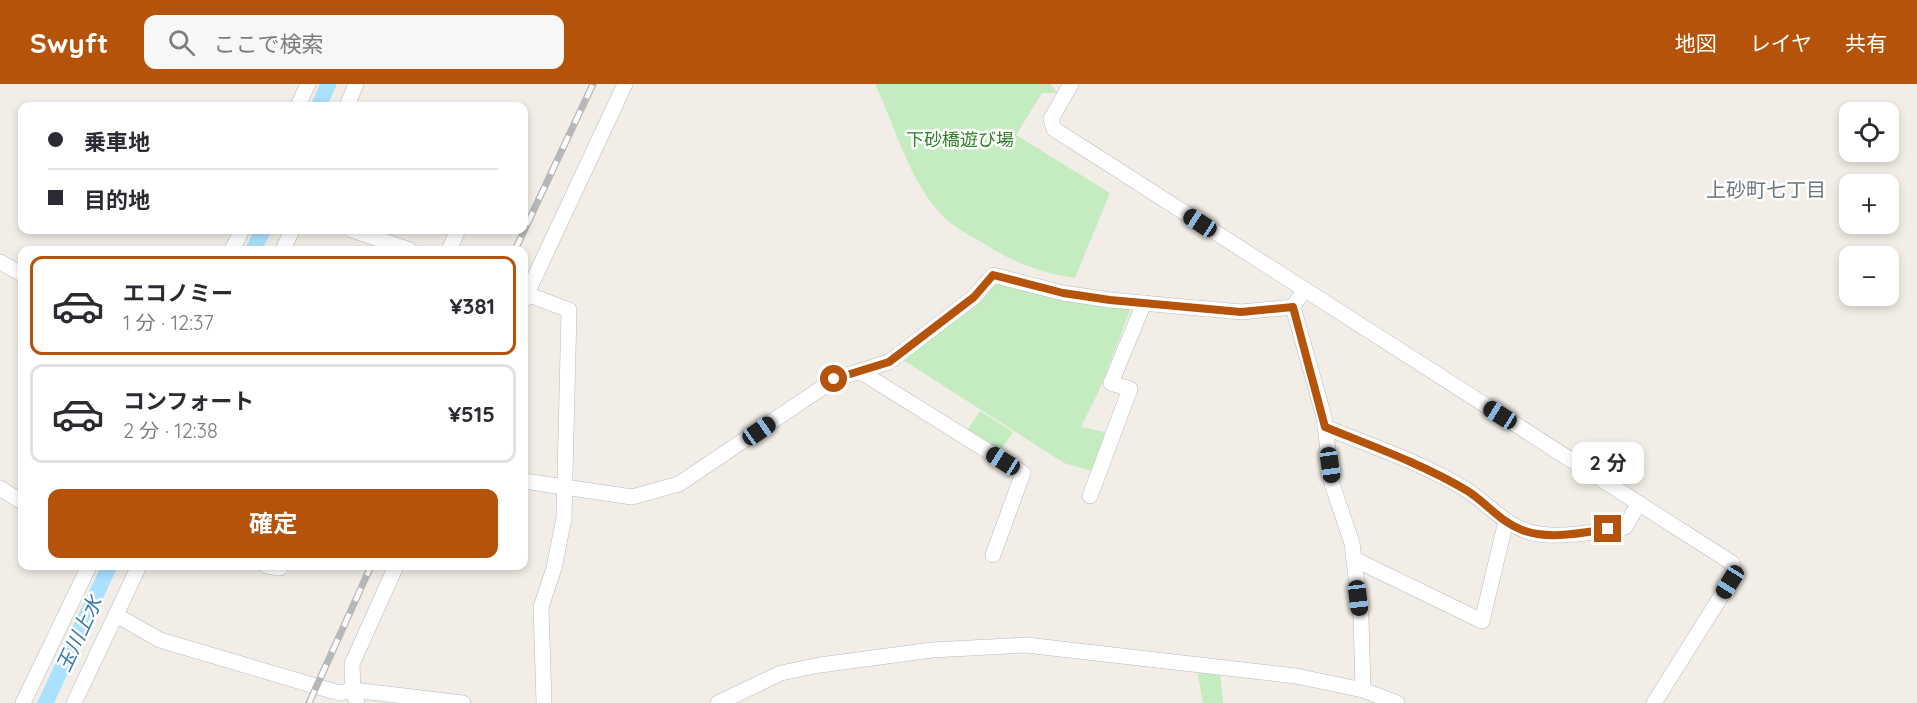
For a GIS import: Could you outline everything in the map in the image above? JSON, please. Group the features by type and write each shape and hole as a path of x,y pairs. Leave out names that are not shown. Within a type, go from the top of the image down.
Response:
{"street":[{"path":"300,102 308,84"},
{"path":"349,102 356,84"},
{"path":"528,288 626,84"},
{"path":"1071,84 1051,119 1054,129 1732,564 1734,573 1654,703"},
{"path":"364,234 398,246"},
{"path":"0,262 18,272"},
{"path":"528,482 632,497 679,484 834,379 889,362 974,297 993,275 1063,293 1144,303 1241,312 1293,307"},
{"path":"1304,290 1293,307 1325,427 1332,484 1352,543 1361,618 1363,690"},
{"path":"528,297 569,310 563,527 541,607 544,703"},
{"path":"1090,496 1130,389 1111,383 1144,303"},
{"path":"861,372 1023,473 993,555"},
{"path":"1325,427 1468,491 1506,521 1522,530 1540,534 1575,534 1625,527 1639,503"},
{"path":"0,488 18,499"},
{"path":"1353,559 1482,621 1506,521"},
{"path":"23,703 87,570"},
{"path":"74,703 135,570"},
{"path":"355,697 352,664 394,570"},
{"path":"116,615 160,640 339,693 355,697 463,703"},
{"path":"718,703 781,673 820,665 932,650 1026,645 1296,676 1363,690 1397,703"}],"green space":[{"name":"下砂橋遊び場","path":"875,84 1051,84 1057,93 1042,93 1016,135 1110,193 1075,278 1018,262 947,220 934,206 913,174"},
{"path":"992,279 1133,303 1099,391 1081,427 1105,432 1092,471 1064,463 900,358"},
{"path":"980,411 1013,432 999,453 966,432"},
{"path":"1197,669 1220,672 1223,703 1203,703"}],"water":[{"path":"320,84 337,84 329,102 312,102"},
{"path":"252,234 270,234 264,246 247,246"},
{"name":"玉川上水","path":"99,570 116,570 54,703 37,703"}],"railway":[{"path":"528,222 593,84"},
{"path":"517,246 523,234"},
{"path":"309,703 369,570"}],"district":[{"name":"上砂町七丁目","path":"1766,190"}],"route":[{"path":"834,379 889,362 974,297 993,275 1063,293 1110,300 1241,312 1293,307 1325,427 1468,491 1506,521 1522,530 1540,534 1575,534 1608,529"}]}
